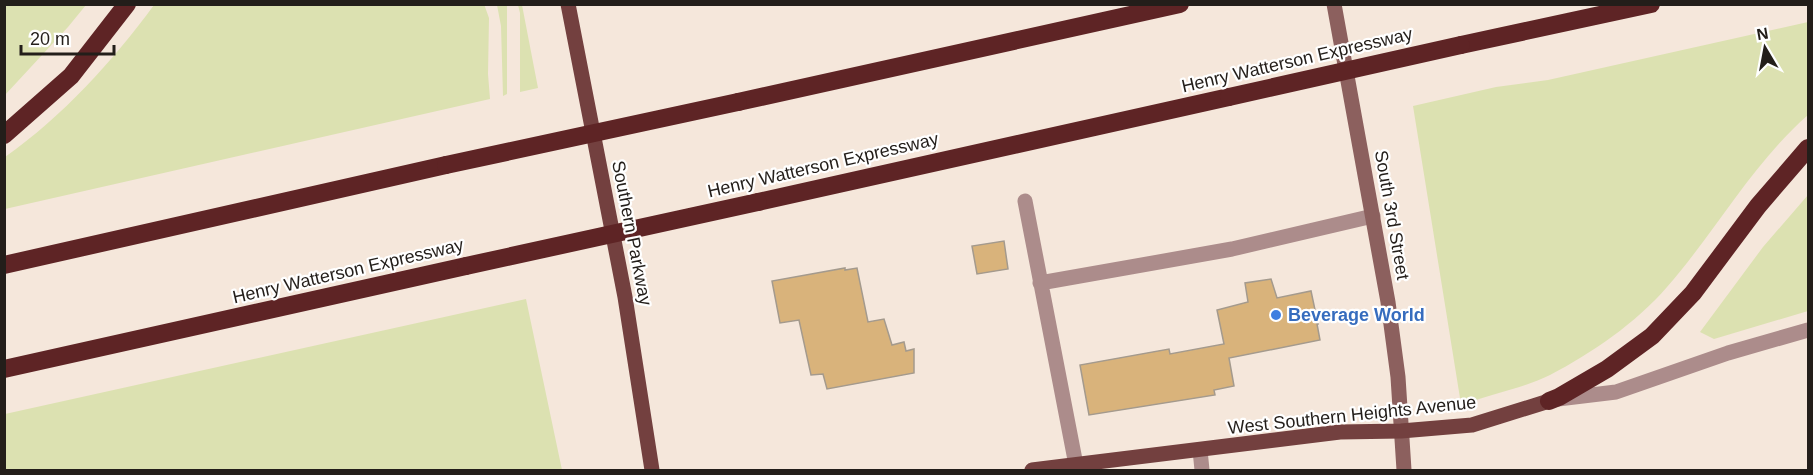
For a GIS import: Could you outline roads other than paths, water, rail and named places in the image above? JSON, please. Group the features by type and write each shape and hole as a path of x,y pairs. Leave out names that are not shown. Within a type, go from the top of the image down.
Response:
{"highway":[{"path":"4,135 71,76 127,4"},
{"path":"4,266 446,165 1180,4"},
{"name":"Henry Watterson Expressway","path":"4,369 1651,4"},
{"path":"1549,401 1607,369 1652,336 1693,293 1758,206 1809,148"}],"main road":[{"name":"Southern Parkway","path":"568,4 625,297 652,471"},
{"name":"South 3rd Street","path":"1334,4 1392,334 1404,471"},
{"name":"West Southern Heights Avenue","path":"1032,471 1340,432 1401,431 1472,425 1549,401"}],"street":[{"path":"1025,201 1069,467"},
{"path":"1040,283 1232,249 1372,216"},
{"name":"West Southern Heights Avenue","path":"1549,401 1616,392 1728,353 1809,330"},
{"path":"1200,450 1202,471"}],"place":[{"name":"Beverage World","path":"1276,315"}]}
